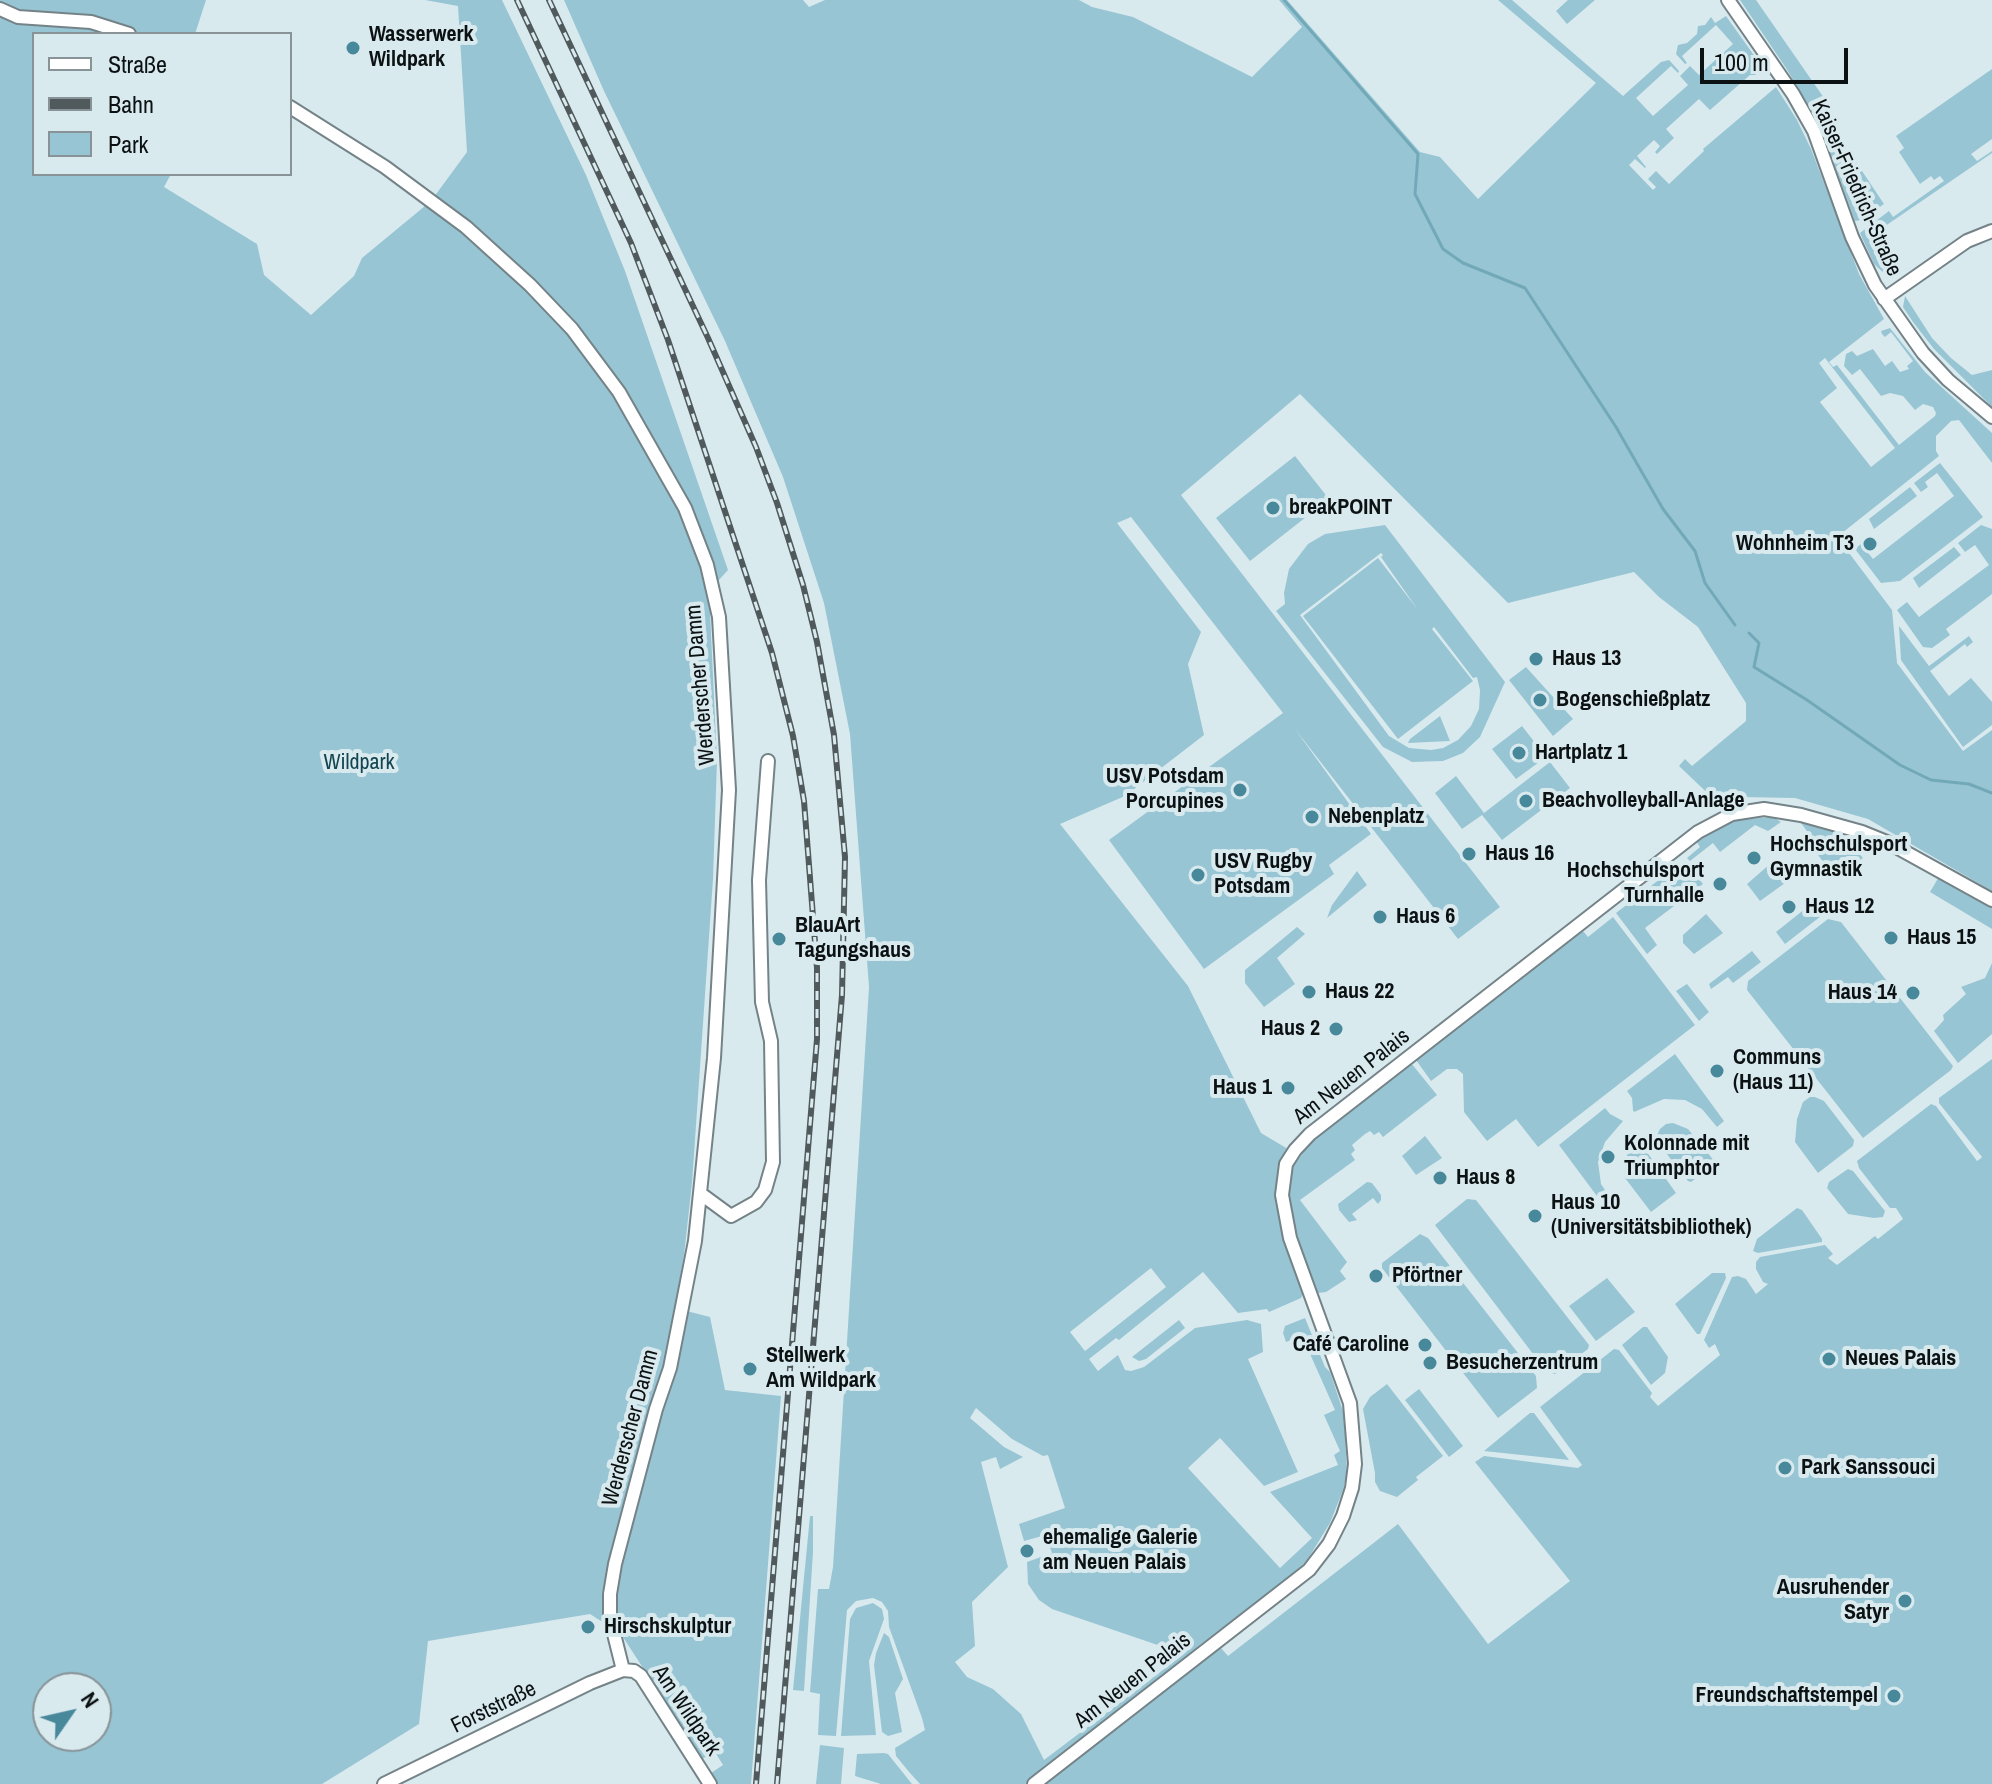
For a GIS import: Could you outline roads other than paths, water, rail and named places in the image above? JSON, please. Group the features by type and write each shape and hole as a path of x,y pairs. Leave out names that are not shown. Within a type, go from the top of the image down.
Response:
{"street":[{"name":"Kaiser-Friedrich-Straße","path":"1728,0 1793,94 1814,131 1857,249 1884,299 1923,353 1948,380 1992,417"},
{"path":"0,9 18,17 91,22 123,32"},
{"name":"Werderscher Damm","path":"292,108 385,167 466,227 552,307 619,392 685,508 707,565 719,617 729,790 714,1058 695,1241 670,1368 656,1409 615,1564 610,1618 623,1670"},
{"path":"1884,299 1955,249 1992,231"},
{"path":"701,1194 731,1216 756,1202 765,1190 773,1162 771,1041 762,1002 759,880 768,761"},
{"name":"Am Neuen Palais","path":"1034,1784 1309,1570 1329,1544 1343,1516 1352,1488 1355,1464 1350,1403 1290,1238 1282,1195 1286,1164 1310,1134 1698,832 1732,814 1764,809 1801,815 1862,832 1889,843 1992,900"},
{"name":"Forststraße","path":"384,1784 590,1683 623,1670"},
{"name":"Am Wildpark","path":"623,1670 634,1671 641,1676 710,1784"}],"waterway":[{"path":"1284,0 1418,154 1415,194 1443,249 1463,263 1525,288 1616,427 1663,509 1695,551 1705,583 1735,625"},
{"path":"1749,633 1759,643 1754,667 1900,765 1931,780 1969,784 1992,793"}],"railway":[{"path":"517,0 631,243 668,340 772,653 793,736 804,801 817,968 817,1039 756,1784"},
{"path":"549,0 756,447 803,585 834,735 845,857 842,995 777,1784"}],"place":[{"name":"Wasserwerk Wildpark","path":"353,48"},
{"name":"breakPOINT","path":"1273,508"},
{"name":"Wohnheim T3","path":"1870,544"},
{"name":"Haus 13","path":"1536,659"},
{"name":"Bogenschießplatz","path":"1540,700"},
{"name":"Hartplatz 1","path":"1519,753"},
{"name":"USV Potsdam Porcupines","path":"1240,790"},
{"name":"Beachvolleyball-Anlage","path":"1526,801"},
{"name":"Nebenplatz","path":"1312,817"},
{"name":"Haus 16","path":"1469,854"},
{"name":"Hochschulsport Gymnastik","path":"1754,858"},
{"name":"USV Rugby Potsdam","path":"1198,875"},
{"name":"Hochschulsport Turnhalle","path":"1720,884"},
{"name":"Haus 12","path":"1789,907"},
{"name":"Haus 6","path":"1380,917"},
{"name":"Haus 15","path":"1891,938"},
{"name":"BlauArt Tagungshaus","path":"779,939"},
{"name":"Haus 22","path":"1309,992"},
{"name":"Haus 14","path":"1913,993"},
{"name":"Haus 2","path":"1336,1029"},
{"name":"Communs (Haus 11)","path":"1717,1071"},
{"name":"Haus 1","path":"1288,1088"},
{"name":"Kolonnade mit Triumphtor","path":"1608,1157"},
{"name":"Haus 8","path":"1440,1178"},
{"name":"Haus 10 (Universitätsbibliothek)","path":"1535,1216"},
{"name":"Pförtner","path":"1376,1276"},
{"name":"Café Caroline","path":"1425,1345"},
{"name":"Neues Palais","path":"1829,1359"},
{"name":"Besucherzentrum","path":"1430,1363"},
{"name":"Stellwerk Am Wildpark","path":"750,1369"},
{"name":"Park Sanssouci","path":"1785,1468"},
{"name":"ehemalige Galerie am Neuen Palais","path":"1027,1551"},
{"name":"Ausruhender Satyr","path":"1905,1601"},
{"name":"Hirschskulptur","path":"588,1627"},
{"name":"Freundschaftstempel","path":"1894,1696"}],"park label":[{"name":"Wildpark","path":"359,763"}]}
